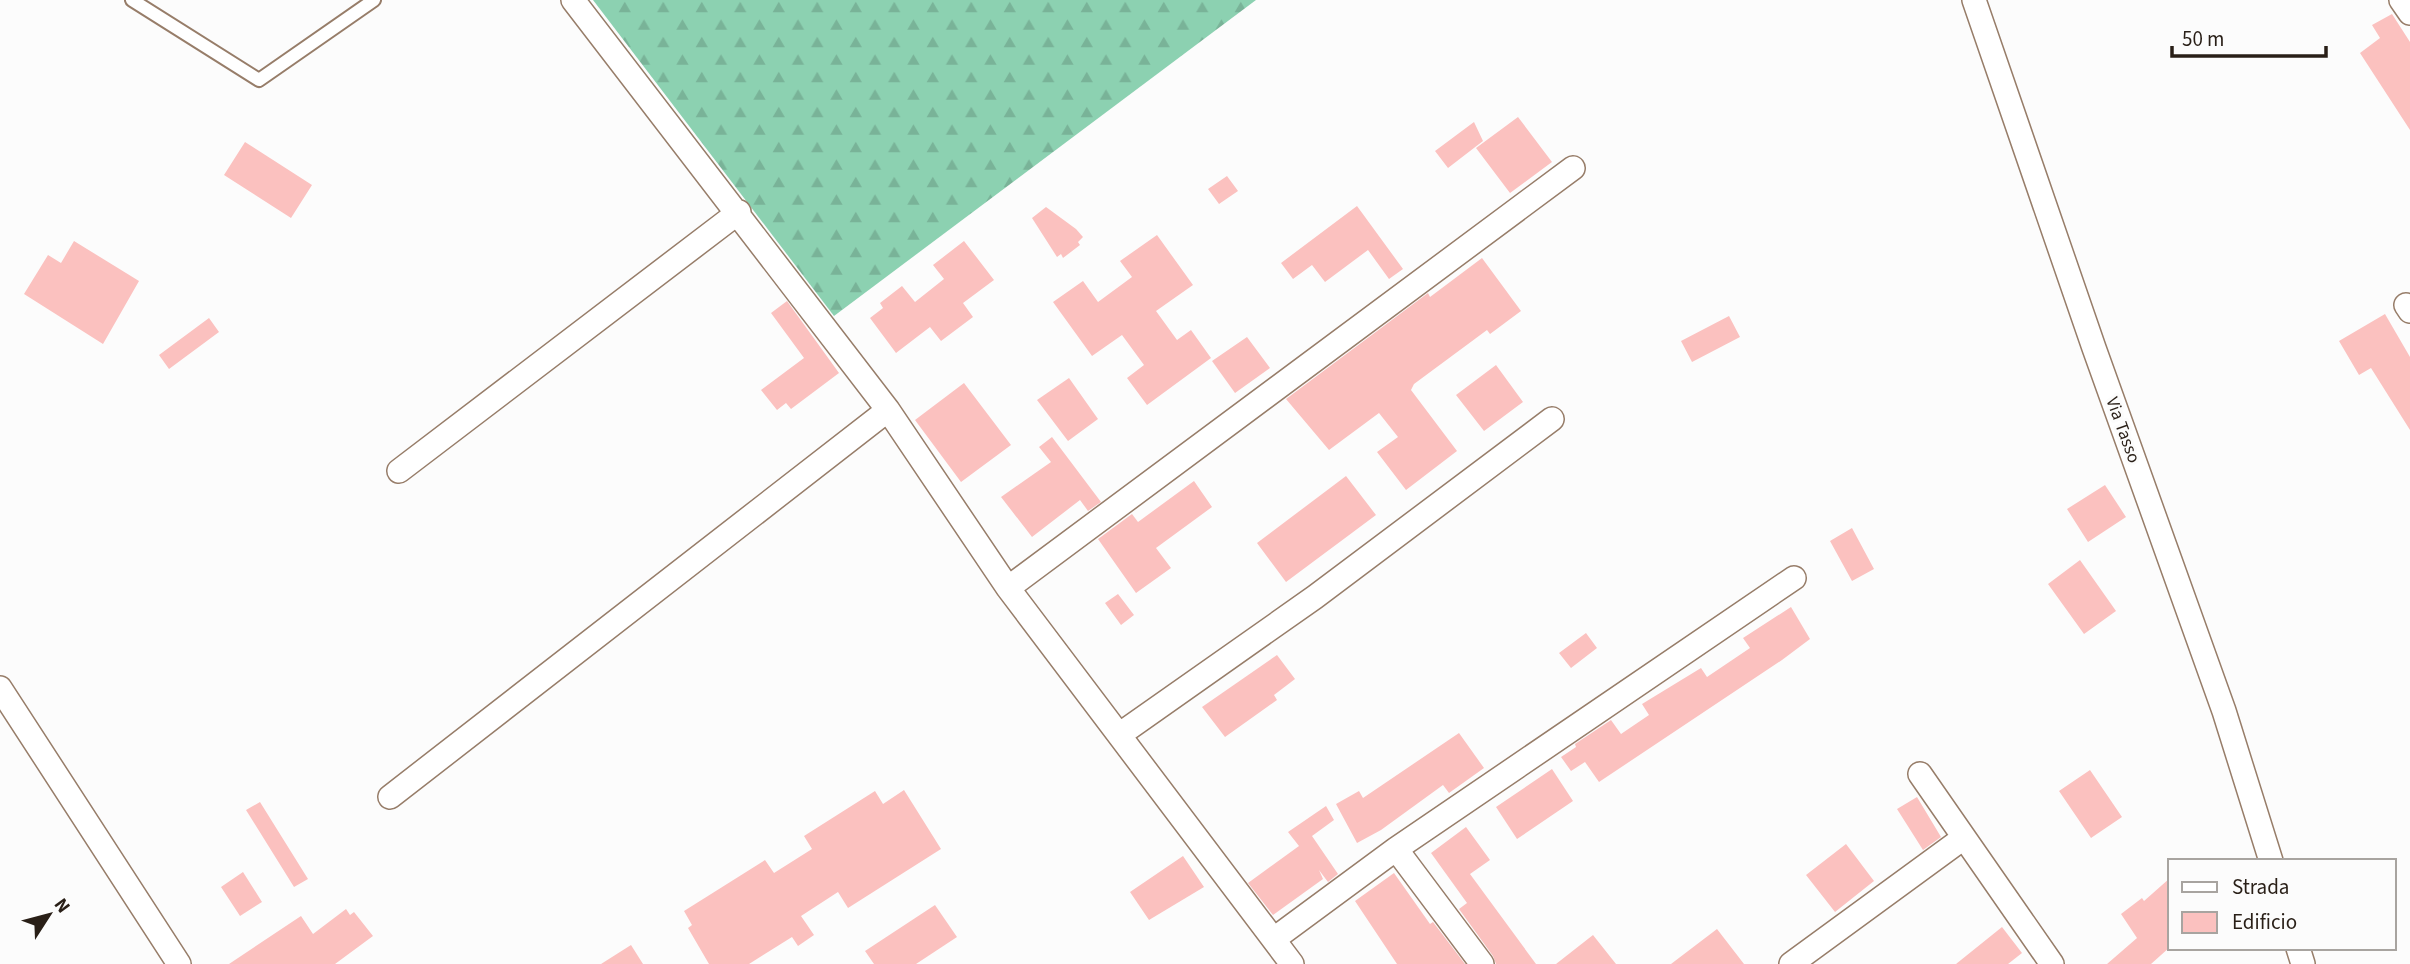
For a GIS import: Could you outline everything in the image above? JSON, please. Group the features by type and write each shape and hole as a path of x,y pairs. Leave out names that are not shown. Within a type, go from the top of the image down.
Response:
{"street":[{"path":"573,0 739,212 888,411 1008,588 1292,964"},
{"name":"Via Tasso","path":"1974,0 2094,348 2224,711 2270,859"},
{"path":"2401,0 2410,13"},
{"path":"1008,588 1573,168"},
{"path":"399,471 739,212"},
{"path":"390,797 888,411"},
{"path":"1119,735 1315,597 1552,419"},
{"path":"1273,939 1396,849 1794,578"},
{"path":"0,688 179,964"},
{"path":"1920,774 1962,839 2052,964"},
{"path":"1791,964 1962,839"},
{"path":"1396,849 1482,964"}],"lane":[{"path":"132,0 258,80 374,0"}],"green space":[{"path":"593,0 1256,0 834,316"}],"building":[{"path":"2392,14 2410,42 2410,130 2360,53 2380,38 2372,25"},
{"path":"1518,117 1552,162 1510,193 1476,148"},
{"path":"1474,122 1483,141 1448,168 1435,151"},
{"path":"245,142 312,185 291,218 224,175"},
{"path":"1227,176 1238,191 1219,204 1208,189"},
{"path":"1357,206 1403,269 1389,279 1368,250 1325,282 1312,265 1293,279 1281,263"},
{"path":"1046,207 1083,237 1078,242 1080,245 1063,258 1061,254 1057,257 1032,218"},
{"path":"1157,235 1193,285 1156,311 1177,340 1191,330 1211,358 1147,405 1127,378 1144,365 1122,335 1092,356 1053,302 1083,281 1098,302 1132,277 1120,261"},
{"path":"74,241 139,281 103,344 24,294 48,255 61,263"},
{"path":"964,241 994,280 963,303 973,317 941,341 930,327 896,353 870,318 883,308 880,303 902,286 915,302 944,279 933,265"},
{"path":"1482,258 1521,311 1490,334 1487,330 1414,384 1411,390 1457,451 1406,490 1377,452 1398,437 1379,413 1329,450 1286,399 1428,293 1430,297"},
{"path":"787,301 839,373 791,409 786,403 777,410 761,390 804,358 771,313"},
{"path":"2385,314 2410,357 2410,430 2371,368 2359,375 2339,341"},
{"path":"1729,316 1740,337 1692,362 1681,341"},
{"path":"209,318 219,332 169,369 159,355"},
{"path":"1247,337 1270,368 1235,393 1212,361"},
{"path":"1496,365 1523,402 1484,431 1456,395"},
{"path":"1069,378 1098,419 1068,441 1037,400"},
{"path":"964,383 1011,445 961,482 915,420"},
{"path":"1052,437 1101,502 1088,511 1080,500 1032,537 1001,497 1051,462 1039,447"},
{"path":"1346,476 1376,515 1286,582 1257,543"},
{"path":"1194,481 1212,507 1156,548 1171,568 1136,593 1098,539 1132,514 1138,522"},
{"path":"2105,485 2126,517 2088,542 2067,509"},
{"path":"1852,528 1874,569 1852,581 1830,541"},
{"path":"2080,560 2116,611 2084,634 2048,584"},
{"path":"1118,594 1134,615 1121,625 1105,603"},
{"path":"1791,607 1810,639 1599,782 1585,762 1571,771 1561,757 1576,747 1575,744 1611,720 1621,734 1649,715 1642,704 1701,668 1707,677 1750,648 1743,638"},
{"path":"1586,633 1597,648 1571,668 1559,653"},
{"path":"1277,655 1295,679 1274,695 1277,700 1225,737 1202,707"},
{"path":"1459,733 1484,768 1449,793 1443,785 1381,830 1357,843 1336,804 1359,791 1363,798"},
{"path":"1552,769 1573,801 1517,839 1496,807"},
{"path":"2090,770 2122,817 2091,838 2059,791"},
{"path":"904,790 941,849 848,908 838,892 801,916 814,935 798,946 792,937 749,964 709,964 688,928 692,925 684,911 765,860 774,873 812,849 804,836 875,791 883,804"},
{"path":"1917,797 1941,837 1923,850 1897,809"},
{"path":"260,802 308,879 294,887 246,810"},
{"path":"1326,806 1334,820 1312,836 1338,874 1328,882 1319,870 1323,879 1273,915 1248,883 1299,846 1288,832"},
{"path":"1466,827 1490,860 1470,874 1536,964 1496,964 1459,909 1467,903 1431,853"},
{"path":"1846,844 1874,881 1835,912 1806,875"},
{"path":"1183,856 1204,887 1149,920 1130,892"},
{"path":"243,872 262,902 240,916 221,887"},
{"path":"1394,873 1430,924 1433,922 1465,964 1397,964 1355,901"},
{"path":"2168,880 2168,949 2151,964 2107,964 2137,938 2121,914 2142,898 2144,901"},
{"path":"935,905 957,937 916,964 874,964 865,951"},
{"path":"346,909 350,915 354,912 373,936 335,964 229,964 301,916 313,934"},
{"path":"2002,927 2022,953 2008,964 1956,964"},
{"path":"1717,929 1744,964 1671,964"},
{"path":"1593,935 1616,964 1556,964"},
{"path":"631,945 643,964 601,964"}]}
